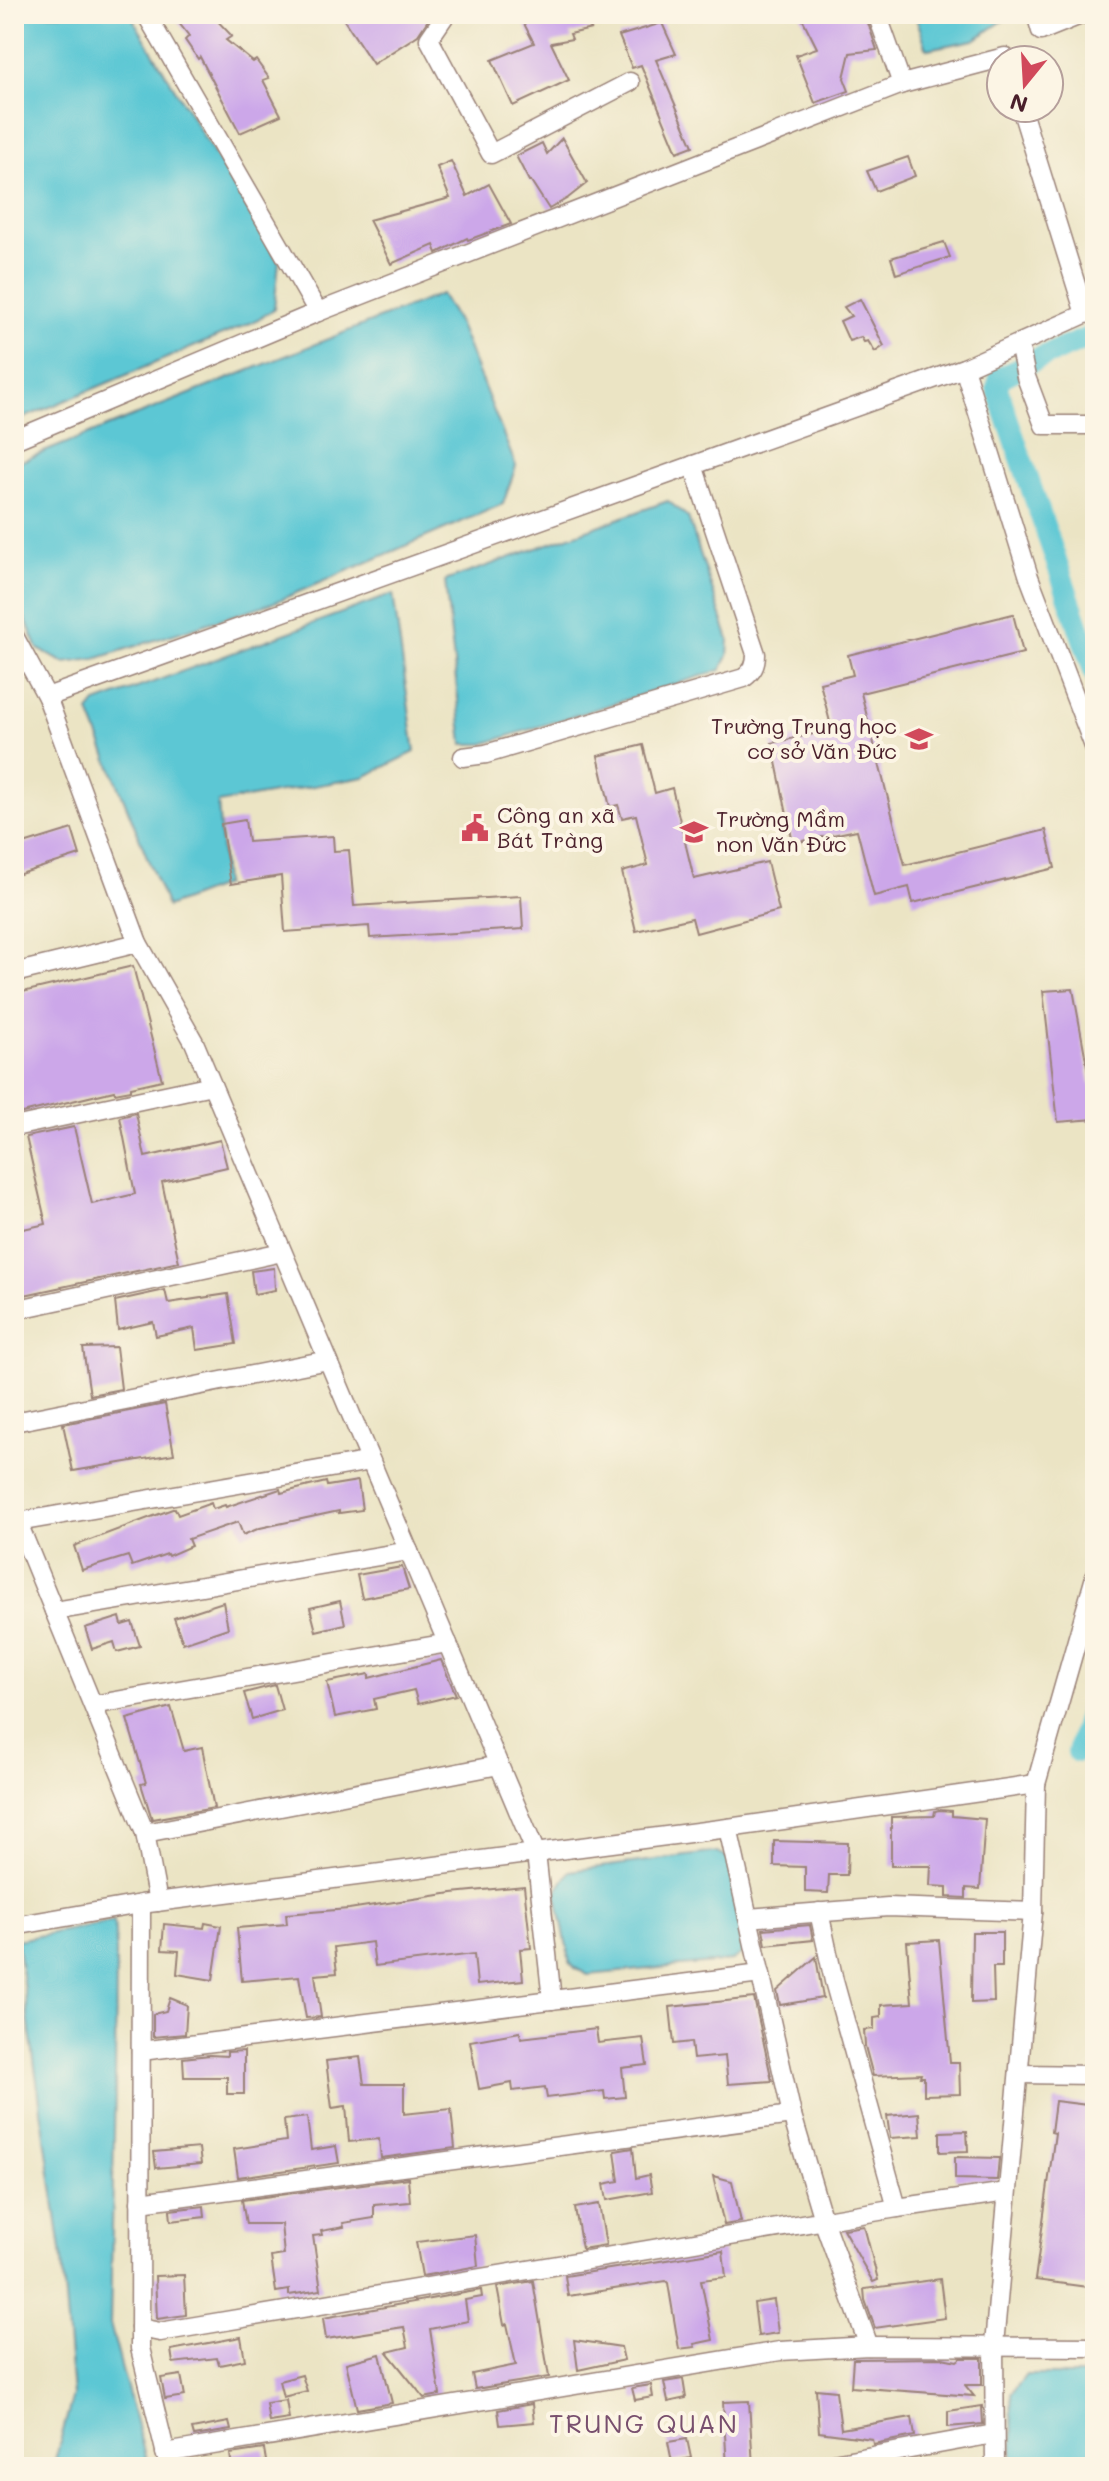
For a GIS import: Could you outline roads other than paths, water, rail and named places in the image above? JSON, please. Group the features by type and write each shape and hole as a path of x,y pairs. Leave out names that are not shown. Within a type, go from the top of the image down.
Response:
{"street":[{"path":"146,14 318,312"},
{"path":"446,14 429,39 491,154 630,82"},
{"path":"877,14 902,84"},
{"path":"1036,14 1041,31 1083,14"},
{"path":"14,440 318,312 902,84 985,62"},
{"path":"47,697 1020,349 1085,314 1026,124"},
{"path":"1020,349 1026,377 1044,425 1095,425"},
{"path":"964,368 1029,577 1095,749"},
{"path":"463,757 486,754 592,723 744,678 752,672 756,654 693,465"},
{"path":"14,636 47,697 138,943 194,1042 536,1853 552,2000"},
{"path":"14,973 138,943"},
{"path":"14,1127 212,1085"},
{"path":"14,1310 282,1252"},
{"path":"14,1422 328,1360"},
{"path":"371,1461 16,1518 145,1833 150,1903 141,2051 140,2348 167,2460 780,2351 869,2346 1095,2347"},
{"path":"54,1611 409,1551"},
{"path":"995,2467 994,2345 1033,1912 1036,1784 1095,1577"},
{"path":"93,1705 448,1643"},
{"path":"145,1833 499,1765"},
{"path":"14,1926 150,1903 728,1828 1036,1784"},
{"path":"728,1828 792,2115 823,2220 869,2346"},
{"path":"748,1918 888,1907 1033,1912"},
{"path":"819,1912 834,1981 897,2208"},
{"path":"141,2051 761,1974"},
{"path":"1019,2074 1095,2075"},
{"path":"140,2202 792,2115"},
{"path":"140,2328 160,2332 1007,2192"},
{"path":"811,2467 994,2434"}],"water":[{"path":"14,14 130,14 279,262 274,309 253,322 14,422"},
{"path":"915,14 1013,14 974,40 927,49"},
{"path":"441,294 459,325 516,466 503,504 275,602 95,659 64,663 38,649 14,592 14,464"},
{"path":"668,501 688,517 729,640 728,656 721,670 483,744 463,744 445,581"},
{"path":"393,594 415,752 364,777 218,803 224,885 167,907 89,712 96,703"},
{"path":"717,1852 728,1857 745,1951 732,1961 588,1975 570,1962 556,1892 570,1871"},
{"path":"114,1921 115,2085 110,2324 148,2467 57,2467 55,2460 73,2395 61,2250 17,1940"},
{"path":"1026,2375 1095,2375 1095,2467 1014,2467 1011,2394"}],"waterway":[{"path":"1095,335 1000,378 997,388 1095,674"},
{"path":"1078,1752 1095,1691"}],"place":[{"name":"Trường Trung học cơ sở Văn Đức","path":"919,739"},
{"name":"Công an xã Bát Tràng","path":"475,828"},
{"name":"Trường Mầm non Văn Đức","path":"694,832"}],"district":[{"name":"TRUNG QUAN","path":"644,2424"}]}
